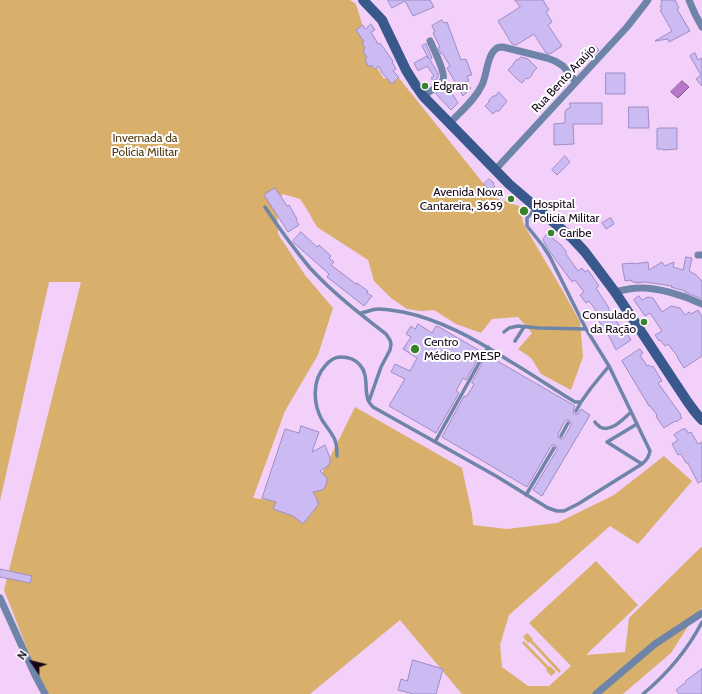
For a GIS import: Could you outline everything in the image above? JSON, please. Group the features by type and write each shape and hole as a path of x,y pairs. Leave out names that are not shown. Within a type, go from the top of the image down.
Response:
{"main road":[{"path":"365,1 382,20 406,70 423,96 508,184 573,239 585,252 615,292 687,401 702,420"}],"street":[{"name":"Rua Bento Araújo","path":"494,170 627,27 648,0"},
{"path":"689,0 702,27"},
{"path":"423,96 432,91 444,78 430,41"},
{"path":"450,123 478,93 485,77 488,62 492,53 497,48 503,47 555,61 563,66 576,82"},
{"path":"615,292 626,289 653,288 702,304"},
{"path":"0,598 45,694"},
{"path":"596,694 655,644 702,613"}],"lane":[{"path":"265,207 310,268 340,297 386,334 390,340 390,350 368,402"},
{"path":"337,456 335,439 322,419 317,406 316,387 322,368 330,361 339,357 351,358 360,365 365,374 368,402 373,407 496,476 548,508 557,511 564,511 578,504 647,460 650,451 609,366 586,329 543,246 527,226 527,218 535,208"},
{"path":"361,313 378,309 391,310 426,318 465,334 575,402 582,402"},
{"path":"504,332 509,328 518,326 586,329"},
{"path":"515,341 524,327"},
{"path":"435,442 488,347"},
{"path":"576,411 591,388 609,366"},
{"path":"595,422 600,427 608,428 619,423 631,412"},
{"path":"561,436 568,423"},
{"path":"637,424 607,442 642,464"},
{"path":"526,495 554,448"},
{"path":"643,694 654,685 690,643 702,622"}],"green space":[{"name":"Invernada da Polícia Militar","path":"0,0 350,0 356,4 374,63 384,79 395,73 495,198 519,206 524,225 580,322 583,357 571,390 541,374 531,358 518,349 532,333 518,317 492,319 481,333 456,324 434,310 421,311 407,309 391,298 374,281 368,260 317,227 300,199 283,194 277,203 278,234 305,275 333,308 318,355 285,411 253,498 307,504 355,407 462,468 473,525 507,529 557,523 614,495 664,456 692,481 638,544 610,526 509,615 500,645 502,667 528,686 549,686 571,666 529,623 596,561 638,605 586,655 625,652 629,618 702,547 702,608 696,614 671,653 623,694 462,694 400,620 310,694 45,694 4,590 81,282 49,282 0,501"},
{"path":"527,633 561,671 559,673 530,642 528,643 523,637"},
{"path":"524,641 549,667 550,666 556,672 551,676 546,670 547,669 522,643"}],"shaded area":[{"path":"682,81 689,87 678,98 671,92"}],"building":[{"path":"388,0 430,0 434,7 413,16 405,1 392,8"},
{"path":"515,0 543,0 549,10 546,12 552,22 548,25 562,46 550,54 546,53 534,34 516,45 512,44 498,21 520,7"},
{"path":"661,0 675,0 679,8 677,9 690,31 669,42 668,39 655,41 672,31 660,10 662,9 660,6 662,5"},
{"path":"442,20 444,23 447,22 461,60 466,59 472,75 467,76 469,81 465,82 471,88 463,96 447,68 450,66 442,53 441,54 438,48 440,47 433,33 435,32 432,26"},
{"path":"371,24 375,30 371,32 378,44 380,43 393,61 392,62 396,69 393,71 399,77 392,84 382,73 379,66 375,69 371,65 369,67 365,60 367,58 363,50 365,48 362,43 364,42 356,30 363,25 365,29"},
{"path":"426,44 432,58 430,60 438,73 438,78 434,82 431,78 434,76 427,66 418,71 414,63 427,56 429,59 422,46"},
{"path":"595,46 599,50 590,58 587,54"},
{"path":"695,53 698,60 702,58 702,86 696,79 701,75 690,56"},
{"path":"521,57 528,59 537,68 528,79 526,78 522,83 508,70 517,59 518,60"},
{"path":"606,73 625,73 625,94 606,94"},
{"path":"446,84 458,103 451,110 436,94"},
{"path":"499,92 507,101 499,111 496,111 493,114 485,106 493,96"},
{"path":"570,103 602,103 602,124 573,124 574,144 554,145 554,124 565,123 565,111 570,108"},
{"path":"629,107 648,107 649,128 629,128"},
{"path":"677,128 677,149 657,149 657,129"},
{"path":"565,156 570,162 557,175 552,170"},
{"path":"489,179 495,186 490,191 484,184"},
{"path":"275,188 287,206 289,205 299,225 288,232 264,195"},
{"path":"611,218 614,224 606,229 602,223"},
{"path":"301,232 317,247 319,245 331,256 329,258 334,262 331,265 368,291 367,293 372,296 364,306 327,277 329,274 294,243 293,241"},
{"path":"547,234 560,244 566,251 566,254 578,271 582,268 585,272 588,270 599,286 596,288 608,308 631,340 616,350 597,318 600,316 589,301 586,303 580,295 584,292 575,280 572,282 550,252 543,240"},
{"path":"686,257 692,258 689,271 695,274 702,281 702,299 685,291 671,287 672,286 645,282 636,283 632,282 631,280 625,281 622,264 648,262 649,270 662,262 665,266 674,262 673,267 683,270"},
{"path":"639,296 642,300 648,297 653,298 662,312 671,306 680,308 685,315 689,312 691,314 698,310 702,316 702,356 684,368 668,344 665,346 655,335 662,331 650,313 645,316 634,300"},
{"path":"418,324 432,333 436,326 439,327 482,352 466,380 463,378 456,391 459,393 436,433 389,406 405,379 391,372 395,364 410,371 417,358 403,349 411,337 406,334 411,326 415,329"},
{"path":"640,349 643,353 640,355 647,366 653,366 662,381 658,383 682,418 664,428 622,361"},
{"path":"487,355 575,406 573,411 574,414 578,414 581,409 590,415 542,496 533,490 557,450 555,445 551,446 527,487 442,437 464,396 466,397 472,388 474,384 472,383","holes":["568,420 571,422 571,425 564,438 560,439 558,434 565,421"]},
{"path":"301,426 319,432 312,452 325,445 330,458 330,463 328,466 320,471 327,478 325,487 322,490 313,492 318,501 318,505 303,524 293,516 273,509 276,502 262,498 285,429 299,433"},
{"path":"683,429 686,429 688,433 691,432 698,444 702,442 702,481 698,483 688,463 686,463 681,454 678,455 672,444 678,440 674,435"},
{"path":"0,569 32,576 30,583 0,577"},
{"path":"413,660 443,669 436,694 414,694 398,690 401,679 407,681"},
{"path":"702,669 702,694 679,694 676,690"}],"place":[{"name":"Edgran","path":"425,86"},
{"name":"Avenida Nova Cantareira, 3659","path":"511,199"},
{"name":"Hospital Policia Militar","path":"524,211"},
{"name":"Caribe","path":"551,233"},
{"name":"Consulado da Ração","path":"644,322"},
{"name":"Centro Médico PMESP","path":"415,349"}]}
